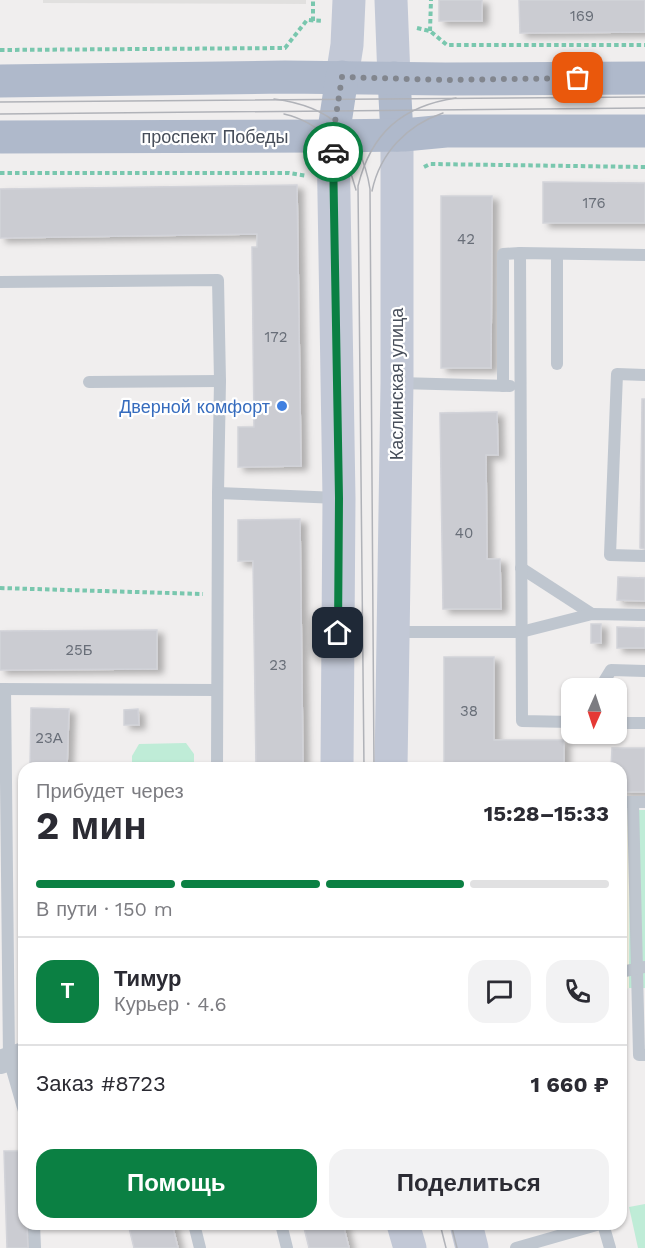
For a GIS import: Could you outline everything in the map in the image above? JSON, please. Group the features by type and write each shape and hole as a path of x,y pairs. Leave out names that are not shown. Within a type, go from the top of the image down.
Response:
{"main road":[{"path":"337,762 339,498 333,135 347,45 350,0"},
{"name":"Каслинская улица","path":"391,0 397,135 397,383 391,762"},
{"path":"0,81 342,77 445,80 645,78"},
{"name":"проспект Победы","path":"0,137 397,135 446,130 645,131"},
{"path":"405,1230 410,1248"},
{"path":"468,1230 472,1248"}],"lane":[{"path":"520,253 522,721 561,722"},
{"path":"503,386 503,254 645,255"},
{"path":"557,254 557,364"},
{"path":"0,282 218,280 220,381 217,762"},
{"path":"645,375 617,374 610,555 645,556"},
{"path":"89,382 220,381"},
{"path":"397,383 520,387"},
{"path":"218,493 339,498"},
{"path":"521,568 592,614"},
{"path":"393,632 521,632 592,614 645,615"},
{"path":"606,678 611,670 645,671"},
{"path":"18,1087 11,1058 3,689 217,690"},
{"path":"627,723 645,723"},
{"path":"633,802 641,967 639,1055 645,1055"},
{"path":"34,1230 35,1248"},
{"path":"196,1230 200,1248"},
{"path":"282,1230 287,1248"},
{"path":"516,1248 580,1230"},
{"path":"604,1230 610,1248"}],"path":[{"path":"313,21 314,0"},
{"path":"430,31 431,0"},
{"path":"0,588 218,594"}],"shaded area":[{"path":"43,0 306,0 306,4 43,3"},
{"path":"627,810 630,810 629,988 627,988"}],"green space":[{"path":"186,743 194,754 194,762 132,762 132,756 139,744"},
{"path":"630,810 645,810 645,988 629,988"},
{"path":"645,1204 645,1248 638,1248 629,1207"}],"building":[{"path":"439,0 482,0 482,21 439,21"},
{"path":"519,0 645,0 645,32 520,33"},
{"path":"543,182 645,183 645,223 543,223"},
{"path":"297,185 301,466 238,467 238,427 254,427 252,247 257,247 257,234 0,238 0,189"},
{"path":"441,196 492,196 491,368 441,368"},
{"path":"642,399 645,399 645,549 640,548"},
{"path":"497,412 498,455 486,455 487,559 500,559 501,609 443,609 440,413"},
{"path":"300,519 303,762 256,762 253,561 238,561 238,520"},
{"path":"618,577 645,578 645,601 617,600"},
{"path":"591,624 601,624 601,643 591,643"},
{"path":"617,627 645,628 645,648 617,648"},
{"path":"157,630 157,669 0,670 0,631"},
{"path":"444,657 494,657 494,740 561,740 561,744 564,744 564,762 444,762"},
{"path":"31,708 69,709 67,762 30,762"},
{"path":"138,709 139,725 124,725 124,710"},
{"path":"612,748 645,748 645,792 627,792 627,762 611,762"},
{"path":"4,1151 18,1151 18,1230 27,1230 28,1248 7,1248"},
{"path":"130,1230 174,1230 178,1248 134,1248"},
{"path":"304,1230 344,1230 349,1248 309,1248"}],"tram line":[{"path":"0,102 645,97"},
{"path":"364,762 358,186 371,151 392,125 405,115 420,108 456,98"},
{"path":"274,99 311,108 339,125 359,152 366,169 370,189 374,762"},
{"path":"0,114 645,108"},
{"path":"372,191 381,164 397,142 418,125 443,113"},
{"path":"284,114 298,118 322,132 340,152 356,190"},
{"path":"442,1230 446,1248"},
{"path":"452,1230 457,1248"}],"way so far":[{"path":"333,152 333,135 342,77 445,80 578,78"}],"place":[{"name":"Дверной комфорт","path":"282,406"}],"route":[{"path":"333,152 339,498 338,633"}]}
